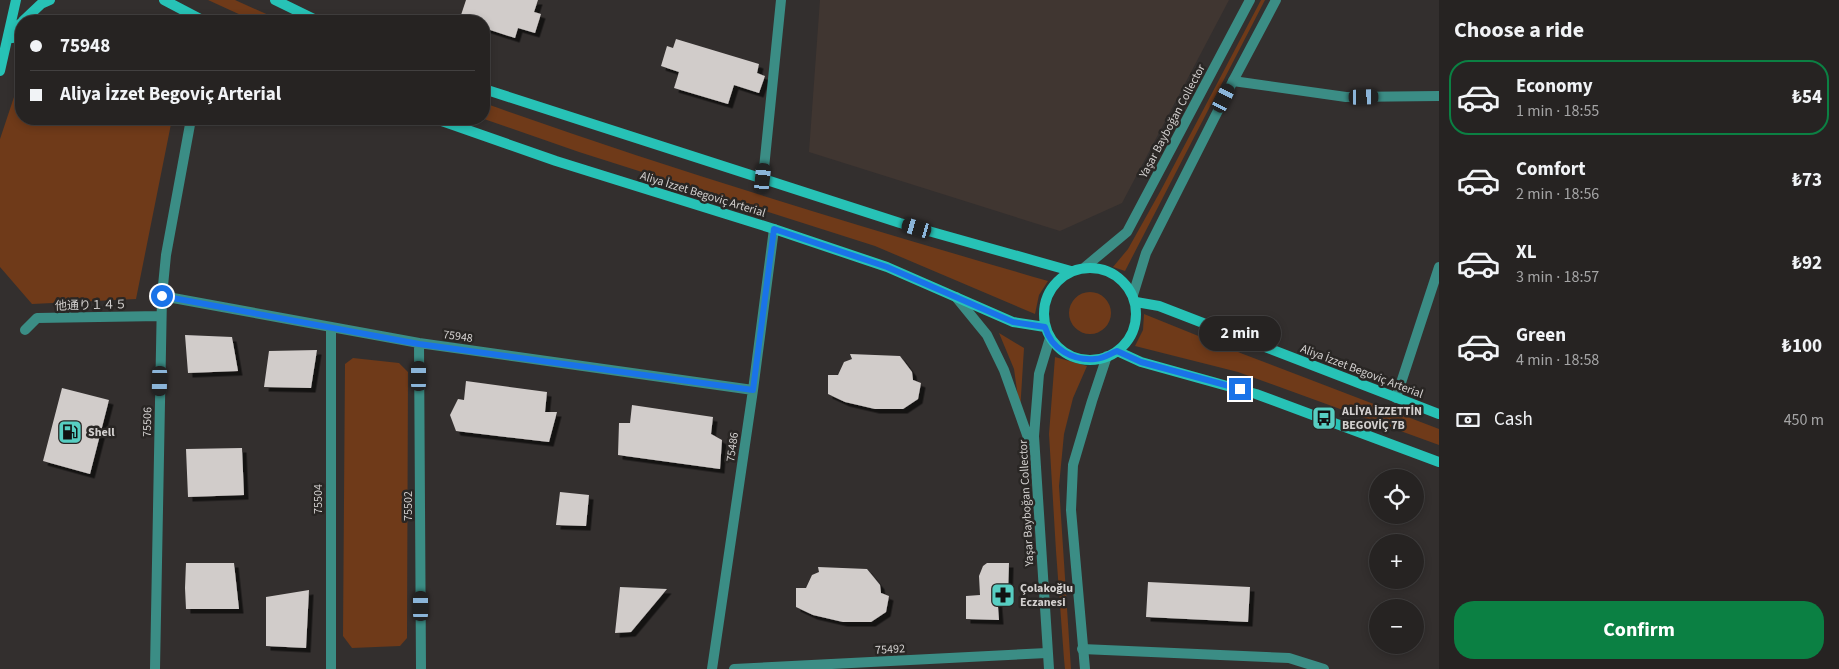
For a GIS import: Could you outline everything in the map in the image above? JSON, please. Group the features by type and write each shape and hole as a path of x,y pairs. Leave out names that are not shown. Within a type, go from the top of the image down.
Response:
{"main road":[{"path":"8,0 10,27"},
{"path":"1,69 16,0"},
{"path":"29,15 41,4 50,0"},
{"path":"164,0 193,15"},
{"path":"275,0 306,15"},
{"path":"1,69 15,32"},
{"path":"490,91 900,223 1071,271"},
{"name":"Aliya İzzet Begoviç Arterial","path":"453,125 556,161 774,229 887,267 1013,322 1045,327"},
{"path":"1085,267 1108,271 1124,283 1134,298 1135,323 1130,336 1117,351 1096,359 1081,359 1067,354 1054,344 1045,327 1043,318 1044,303 1049,290 1058,279 1071,271 1085,267"},
{"name":"Aliya İzzet Begoviç Arterial","path":"1134,298 1439,414"},
{"path":"1117,351 1141,362 1256,394 1439,462"}],"street":[{"path":"763,178 782,0"},
{"name":"Yaşar Bayboğan Collector","path":"1085,267 1127,232 1250,0"},
{"path":"1134,298 1146,253 1276,0"},
{"path":"1233,81 1346,97 1439,96"},
{"name":"75506","path":"155,669 162,296 166,255 190,125"},
{"name":"75486","path":"712,669 753,390 774,229"},
{"path":"1396,398 1439,267"},
{"name":"75948","path":"162,296 419,344 753,390"},
{"path":"956,296 987,335 1004,370 1035,458"},
{"name":"他通り１４５","path":"26,330 37,318 161,316"},
{"name":"75504","path":"331,328 331,669"},
{"name":"Yaşar Bayboğan Collector","path":"1050,338 1039,374 1034,436 1047,653 1050,669"},
{"name":"75502","path":"419,344 421,669"},
{"path":"1085,669 1071,510 1073,465 1108,356"},
{"path":"1082,649 1289,658 1324,669"},
{"name":"75492","path":"734,669 1047,653"}],"shaded area":[{"path":"208,0 235,0 269,15 241,15"},
{"path":"820,0 1229,0 1122,203 1060,231 809,152"},
{"path":"1261,0 1265,0 1125,271 1113,267 1128,249 1161,190"},
{"path":"15,94 15,125 171,125 136,299 32,304 0,267 0,139"},
{"path":"490,105 623,151 764,196 1048,281 1039,295 1035,314 875,246 579,152 490,121"},
{"path":"1090,292 1105,298 1111,313 1105,328 1090,334 1075,328 1069,313 1075,298"},
{"path":"1144,314 1439,429 1439,445 1238,372 1135,346 1143,330"},
{"path":"999,333 1024,348 1020,412 1014,369"},
{"path":"1055,357 1087,366 1073,398 1064,434 1059,486 1071,669 1065,669 1064,659 1049,434"},
{"path":"353,358 399,363 408,372 407,638 400,646 352,648 343,636 345,364"}],"building":[{"path":"466,0 538,0 534,12 541,14 535,33 518,28 515,38 490,30 490,15 461,15"},
{"path":"676,39 759,64 757,73 765,76 759,93 734,85 728,104 674,88 679,72 661,66 667,46 673,48"},
{"path":"185,335 232,337 238,371 188,373"},
{"path":"317,350 311,388 264,387 269,351"},
{"path":"850,354 900,356 912,372 913,380 921,383 918,399 903,409 875,409 845,402 828,394 828,375 838,375 844,362 852,359"},
{"path":"466,381 547,392 545,412 557,412 549,442 456,431 450,415 458,399 464,400"},
{"path":"62,388 109,400 90,474 43,461"},
{"path":"632,405 713,417 711,434 722,440 720,469 618,455 619,423 630,423"},
{"path":"242,448 244,495 188,497 186,449"},
{"path":"560,492 589,495 586,526 556,525"},
{"path":"186,563 234,563 239,609 186,609"},
{"path":"987,563 1009,563 1008,593 997,594 999,620 966,619 966,596 980,595 979,576 983,566"},
{"path":"818,567 867,569 880,585 881,593 889,596 886,612 871,622 843,622 813,615 796,607 796,588 806,588 812,575 819,572"},
{"path":"1148,582 1250,587 1248,622 1146,617"},
{"path":"620,587 667,589 631,632 615,633"},
{"path":"309,590 306,648 266,646 266,597"}],"place":[{"name":"ALİYA İZZETTİN BEGOVİÇ 7B","path":"1324,418"},
{"name":"Shell","path":"70,432"},
{"name":"Çolakoğlu Eczanesi","path":"1003,595"}],"route":[{"path":"162,296 419,344 753,390 774,229 887,267 1013,322 1045,327 1054,344 1067,354 1081,359 1096,359 1117,351 1141,362 1240,389"}]}
